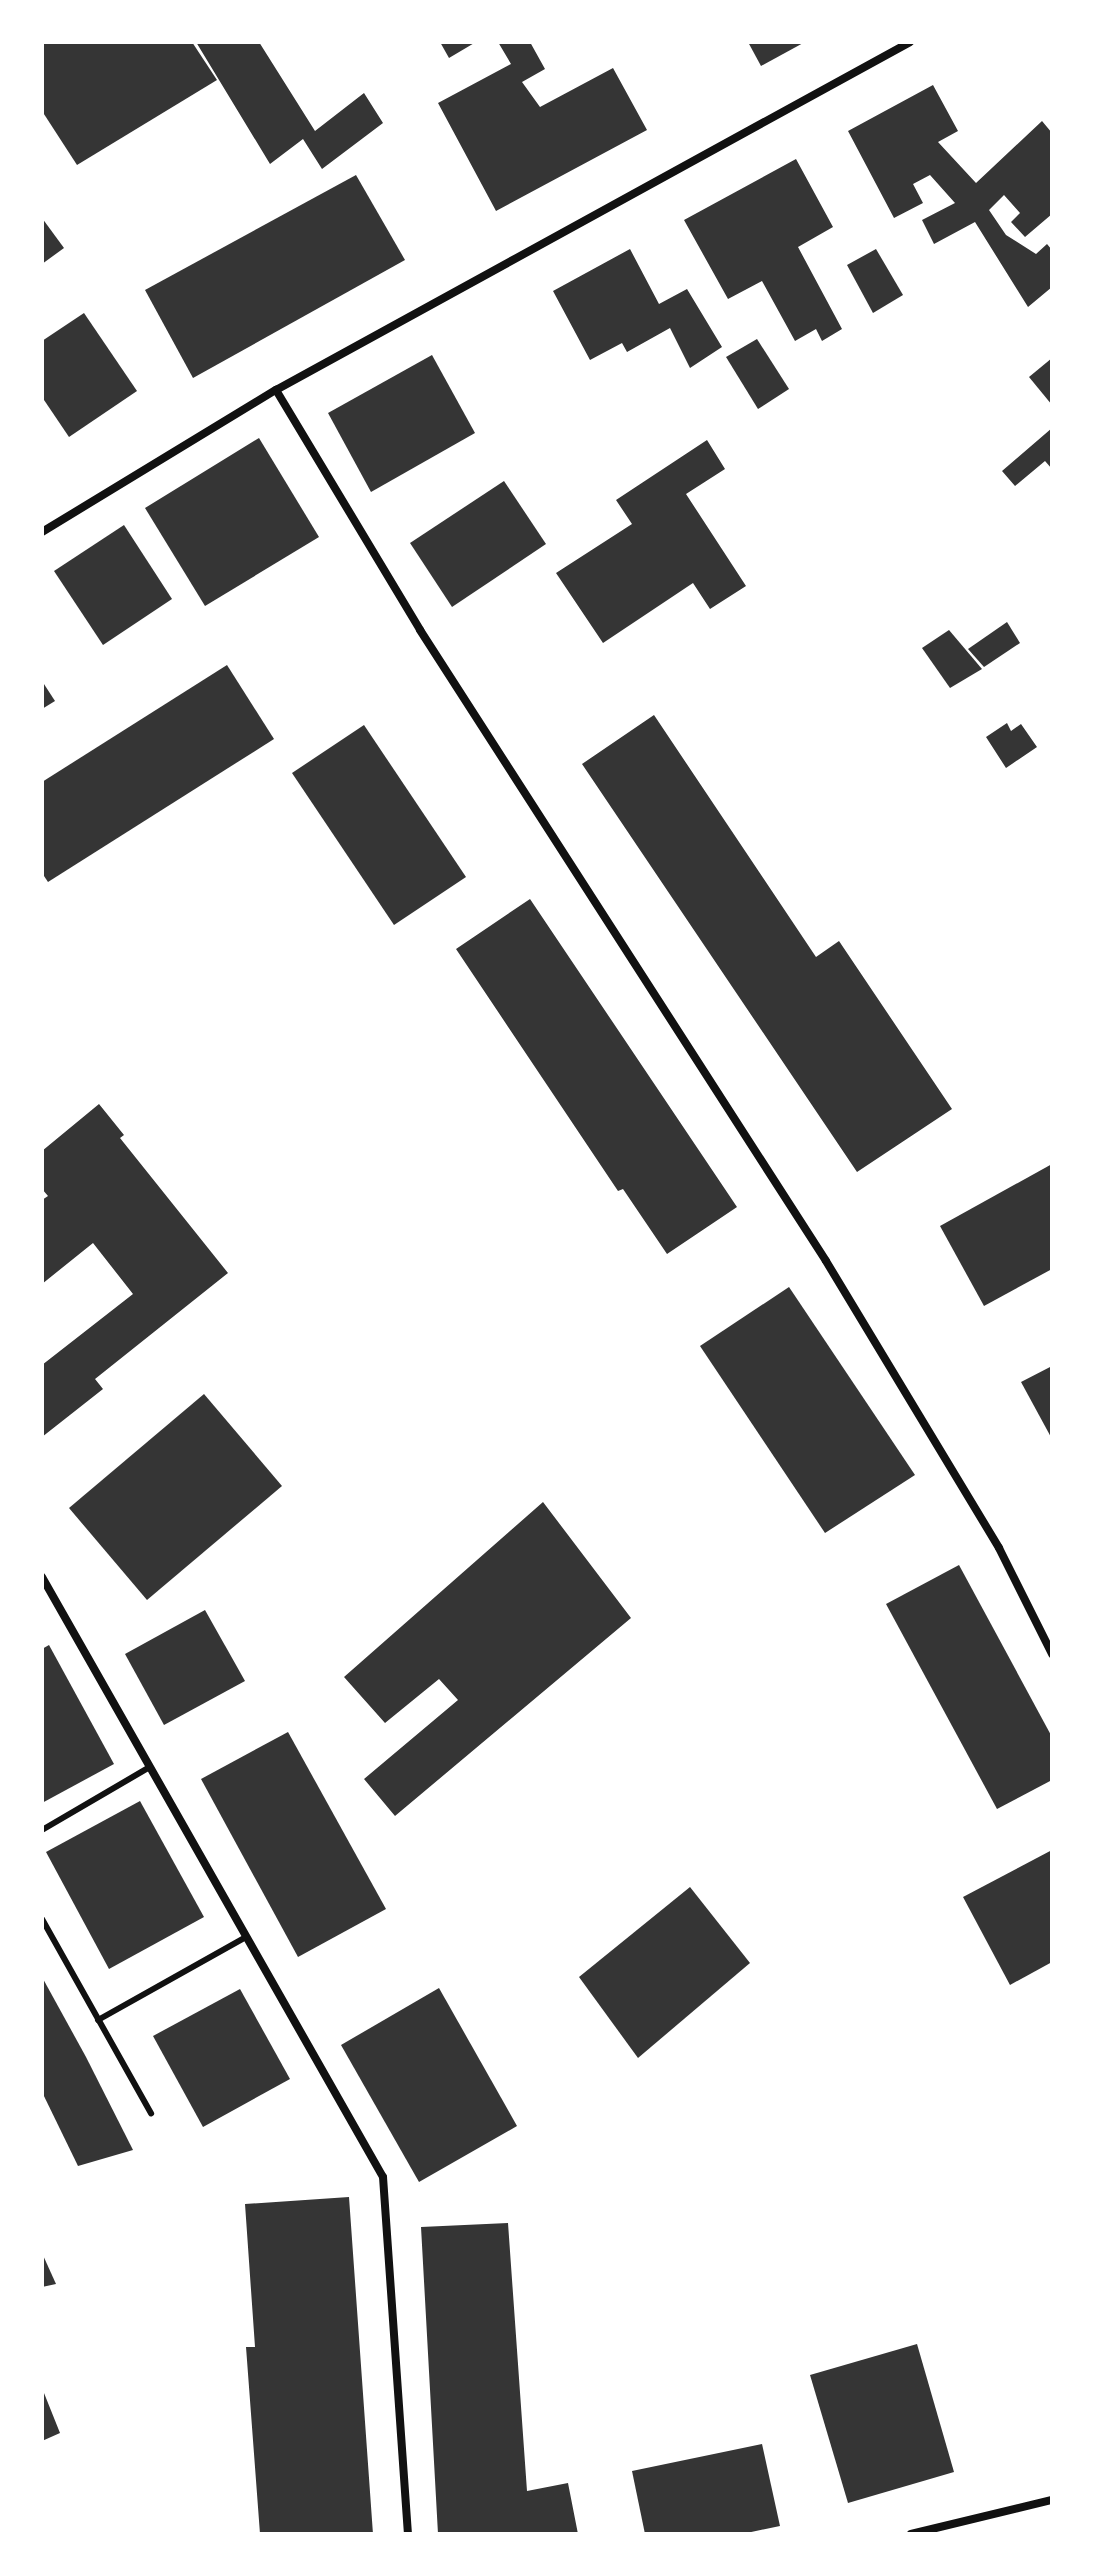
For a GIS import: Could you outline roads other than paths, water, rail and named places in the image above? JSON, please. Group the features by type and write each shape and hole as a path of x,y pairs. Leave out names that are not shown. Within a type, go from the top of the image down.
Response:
{"street":[{"path":"42,532 276,390 910,42"},
{"path":"276,390 420,630 826,1261 999,1548 1052,1654"},
{"path":"42,1577 383,2177 408,2534"},
{"path":"911,2534 1052,2500"}],"lane":[{"path":"42,1830 150,1767"},
{"path":"42,1919 151,2113"},
{"path":"98,2020 246,1937"}]}
